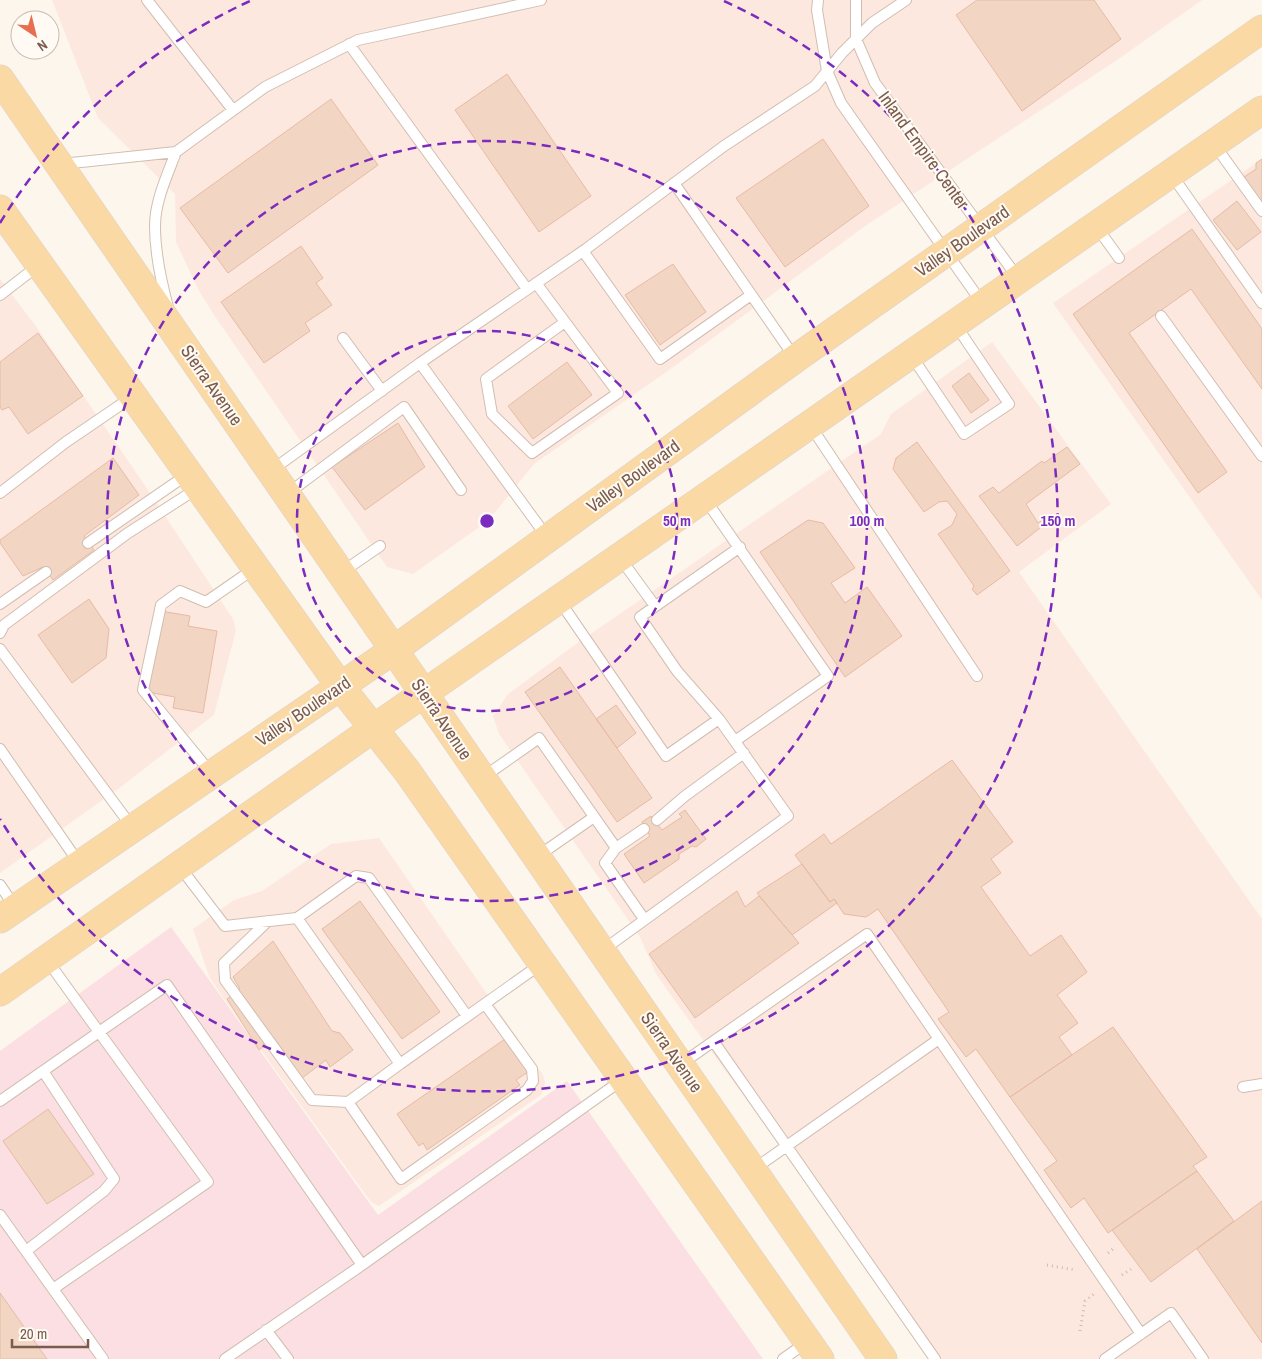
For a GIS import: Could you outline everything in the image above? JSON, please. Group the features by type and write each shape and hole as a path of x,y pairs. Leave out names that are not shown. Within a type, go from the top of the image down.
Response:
{"main road":[{"name":"Valley Boulevard","path":"8,913 394,649 796,359 1262,29"},
{"name":"Sierra Avenue","path":"0,79 342,572 883,1359"},
{"path":"0,992 558,599 1262,110"},
{"path":"2,215 40,265 340,686 407,770 814,1350"}],"lane":[{"path":"147,0 232,110"},
{"path":"58,164 176,152 265,87 358,40 541,0"},
{"path":"818,0 817,10 827,72 841,103 982,304"},
{"path":"856,0 856,39"},
{"path":"271,471 420,363 583,251 724,146 815,86 872,23 906,0"},
{"name":"Inland Empire Center","path":"856,39 875,83 1018,279"},
{"path":"349,44 527,289"},
{"path":"1213,144 1262,211"},
{"path":"174,330 159,272 155,225 160,194 176,152"},
{"path":"1170,174 1262,303"},
{"path":"674,183 796,359"},
{"path":"1095,226 1119,258"},
{"path":"583,251 660,359 752,295"},
{"path":"0,295 40,265"},
{"path":"536,283 618,393 532,453 492,414 486,379 565,322"},
{"path":"1161,316 1262,456"},
{"path":"911,354 964,434 1009,404 954,323"},
{"path":"343,338 382,391"},
{"path":"420,363 548,538"},
{"path":"0,493 66,442 133,396"},
{"path":"287,494 404,407 461,490"},
{"path":"810,425 977,676"},
{"path":"88,543 193,481"},
{"path":"0,633 4,625 128,533 193,481"},
{"path":"704,498 740,547 828,676 735,741"},
{"path":"342,572 380,546"},
{"path":"602,951 788,816 719,720 677,671 640,617 740,547"},
{"path":"619,557 655,606"},
{"path":"211,773 143,690 161,605 180,591 206,602 255,568"},
{"path":"0,604 46,572"},
{"path":"558,599 666,756 719,720"},
{"path":"0,649 132,828"},
{"path":"482,778 538,738 616,848"},
{"path":"0,749 80,864"},
{"path":"657,820 744,753"},
{"path":"537,857 594,817"},
{"path":"644,829 616,848 605,863 644,920"},
{"path":"178,865 226,926 296,918 356,876 369,878 467,1016"},
{"path":"0,885 8,913"},
{"path":"296,918 400,1064"},
{"path":"268,922 224,964 225,980 312,1100 348,1102 542,964"},
{"path":"680,1065 867,934 1141,1334"},
{"path":"47,959 208,1182 53,1290"},
{"path":"0,1101 168,985 362,1264"},
{"path":"348,1102 401,1179 527,1090 533,1081 532,1069 485,1004"},
{"path":"753,1170 939,1039"},
{"path":"714,1042 936,1359"},
{"path":"26,1251 104,1191 114,1179 107,1165 43,1071"},
{"path":"225,1359 623,1079"},
{"path":"1243,1087 1262,1084"},
{"path":"0,1215 103,1359"},
{"path":"1105,1359 1171,1313 1203,1359"},
{"path":"266,1330 288,1359"},
{"path":"782,1359 814,1350"}],"shaded area":[{"path":"52,0 1202,0 1120,58 868,224 672,368 534,464 488,521 413,574 387,567 214,315 199,291 176,242 175,194 98,118 60,21 60,10 56,10"},
{"path":"1262,159 1262,600 1053,303"},
{"path":"0,279 35,325 146,487 233,619 236,630 214,715 118,789 0,873"},
{"path":"992,342 1111,504 1019,572 1262,919 1262,1359 931,1359 850,1243 667,990 655,972 640,937 499,734 493,716 508,694 576,644 881,434 891,414"},
{"path":"379,838 543,1075 545,1083 541,1095 379,1206 371,1202 224,999 209,976 193,929 234,900 262,891 331,844"},
{"path":"171,927 378,1215 567,1081 763,1359 0,1359 0,1051"}],"building":[{"path":"977,0 1094,0 1121,39 1022,111 956,15"},
{"path":"507,74 591,196 539,232 455,110"},
{"path":"331,99 378,165 228,273 180,208"},
{"path":"823,139 869,206 785,267 736,198"},
{"path":"1262,159 1262,209 1241,179 1256,169 1256,163"},
{"path":"1237,201 1261,232 1237,250 1213,220"},
{"path":"1192,229 1262,329 1262,389 1191,289 1129,333 1227,472 1198,493 1073,314"},
{"path":"301,246 323,278 316,283 332,305 305,323 310,331 264,363 221,302"},
{"path":"673,264 706,312 660,345 625,295"},
{"path":"38,333 83,396 28,434 9,407 2,410 0,407 0,362"},
{"path":"567,362 592,395 533,439 508,406"},
{"path":"969,373 989,400 971,413 952,386"},
{"path":"398,423 425,467 365,510 332,467"},
{"path":"917,442 1010,571 977,595 972,589 974,586 938,534 952,525 957,514 947,501 939,502 924,512 893,469 896,458"},
{"path":"1067,447 1080,464 1026,504 1038,523 1052,514 1054,517 1017,546 979,496 993,487 999,493 1042,461 1044,463"},
{"path":"113,458 139,495 84,536 94,550 53,580 43,567 23,576 0,543 0,540"},
{"path":"808,520 823,523 855,568 831,583 845,603 867,587 902,636 845,677 760,552"},
{"path":"89,599 109,629 106,658 72,683 38,635"},
{"path":"161,611 190,616 188,626 217,631 203,713 173,708 175,697 147,692"},
{"path":"560,667 652,798 617,822 525,692"},
{"path":"616,705 636,733 617,748 596,719"},
{"path":"952,760 1013,842 991,859 1001,873 981,887 1030,956 1061,935 1087,972 1057,995 1078,1023 1059,1037 1072,1055 1010,1097 976,1049 966,1057 938,1019 949,1012 878,909 866,917 844,914 834,899 830,902 795,855 824,834 831,844"},
{"path":"685,810 706,839 696,847 692,846 679,854 679,859 644,883 624,854 650,836 642,822 651,816 662,830 682,817 679,814"},
{"path":"802,864 830,902 834,899 837,903 792,935 757,893"},
{"path":"737,891 745,907 759,896 799,943 695,1018 649,954"},
{"path":"360,901 440,1012 402,1039 322,929"},
{"path":"273,941 332,1031 340,1033 353,1050 330,1067 326,1060 302,1078 274,1038 259,1050 227,999 240,989 233,977"},
{"path":"1113,1027 1207,1157 1193,1166 1197,1171 1108,1233 1084,1198 1071,1208 1044,1170 1057,1161 1010,1097"},
{"path":"505,1039 528,1072 516,1080 520,1085 427,1150 423,1143 419,1146 397,1114"},
{"path":"48,1109 94,1174 47,1204 3,1141"},
{"path":"1197,1171 1234,1221 1151,1282 1112,1230"},
{"path":"1262,1201 1262,1343 1197,1249"},
{"path":"0,1293 47,1359 0,1359"}]}
